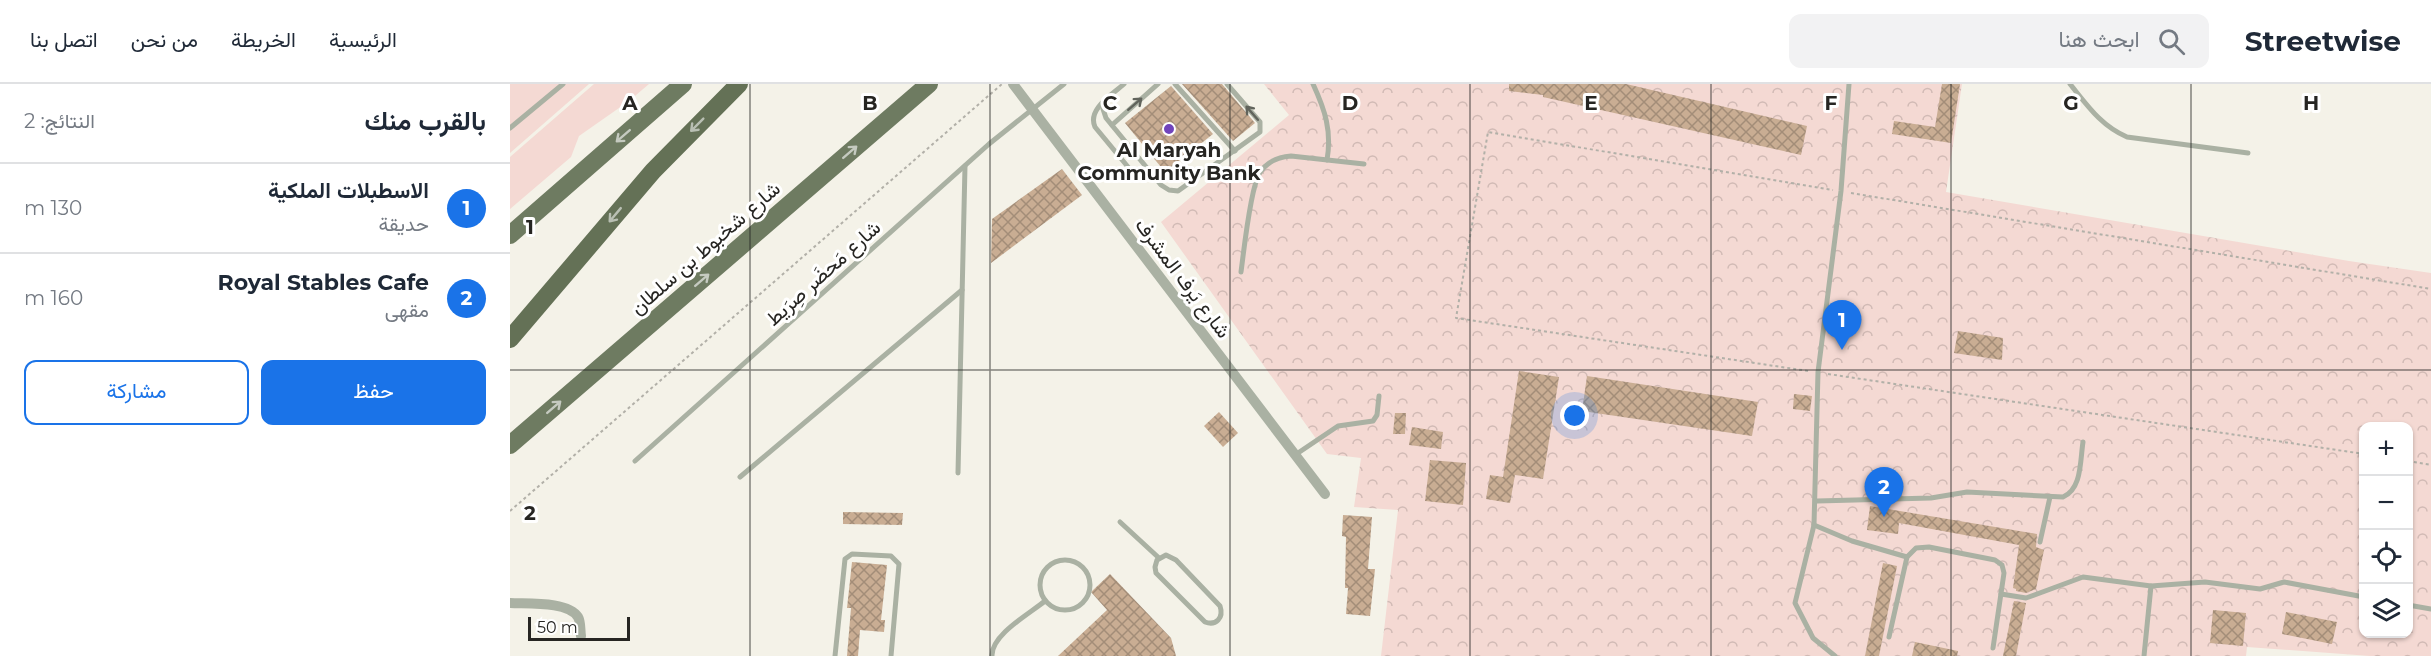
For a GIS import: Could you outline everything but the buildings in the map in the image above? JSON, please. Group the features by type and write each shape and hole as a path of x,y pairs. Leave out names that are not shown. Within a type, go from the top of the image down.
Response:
{"highway":[{"path":"510,339 653,171 739,84"}],"main road":[{"path":"510,235 683,84"},
{"name":"شارع شخبوط بن سلطان","path":"510,445 929,84"}],"street":[{"name":"شارع يَرف المشرف","path":"1013,84 1325,494"},
{"path":"510,603 550,605 570,609 579,619 581,636"}],"lane":[{"path":"510,128 563,84"},
{"name":"شارع مَحضَر صِرَيط","path":"635,461 965,165 1064,84"},
{"path":"1124,84 1118,87 1092,115 1093,123 1133,172"},
{"path":"1112,125 1158,84"},
{"path":"1175,84 1235,151"},
{"path":"1106,101 1104,114 1161,185 1169,190 1183,190 1258,135 1262,125 1227,84"},
{"path":"1313,84 1328,121 1327,160"},
{"path":"1835,656 1813,638 1795,603 1814,525 1818,372 1841,191 1849,84"},
{"path":"2070,84 2098,118 2116,132 2127,137 2248,153"},
{"path":"1241,272 1256,182 1263,168 1275,159 1283,157 1364,164"},
{"path":"958,473 965,165"},
{"path":"740,477 962,290"},
{"path":"1295,455 1338,426 1373,421 1378,412 1379,396"},
{"path":"1816,501 1931,498 1967,492 2063,497 2075,488 2083,442"},
{"path":"2040,542 2050,497"},
{"path":"1120,522 1159,558"},
{"path":"1814,525 1852,541 1907,557"},
{"path":"1889,637 1907,557 1916,548 1922,546 1999,562 2004,568 1993,648"},
{"path":"835,656 845,559 854,554 891,556 899,564 891,656"},
{"path":"1170,556 1185,569 1220,606 1222,614 1219,620 1212,624 1205,622 1158,575 1155,567 1159,558 1170,556"},
{"path":"1060,560 1068,560 1083,567 1091,583 1087,599 1081,606 1073,610 1060,610 1045,601 1039,584 1046,568 1060,560"},
{"path":"2001,594 2026,598 2084,577 2151,586 2205,582 2260,588 2284,582 2359,596"},
{"path":"2144,656 2151,586"},
{"path":"992,656 996,640 1045,601"},
{"path":"2413,606 2431,609"}],"path":[{"path":"510,511 1003,84"},
{"path":"2359,453 1456,318 1488,132 2431,289"},
{"path":"2413,462 2431,465"}],"green space":[{"path":"510,84 589,84 510,153"},
{"path":"594,84 649,84 579,136 571,157 510,209 510,157"},
{"path":"1264,84 1962,84 1946,192 2431,273 2431,656 2370,656 2247,647 2246,656 1381,656 1398,510 1354,507 1361,458 1327,454 1161,222 1289,115"}],"place":[{"name":"Al Maryah Community Bank","path":"1169,129"},
{"name":"الاسطبلات الملكية","path":"1842,350"},
{"name":"Royal Stables Cafe","path":"1884,517"}]}
